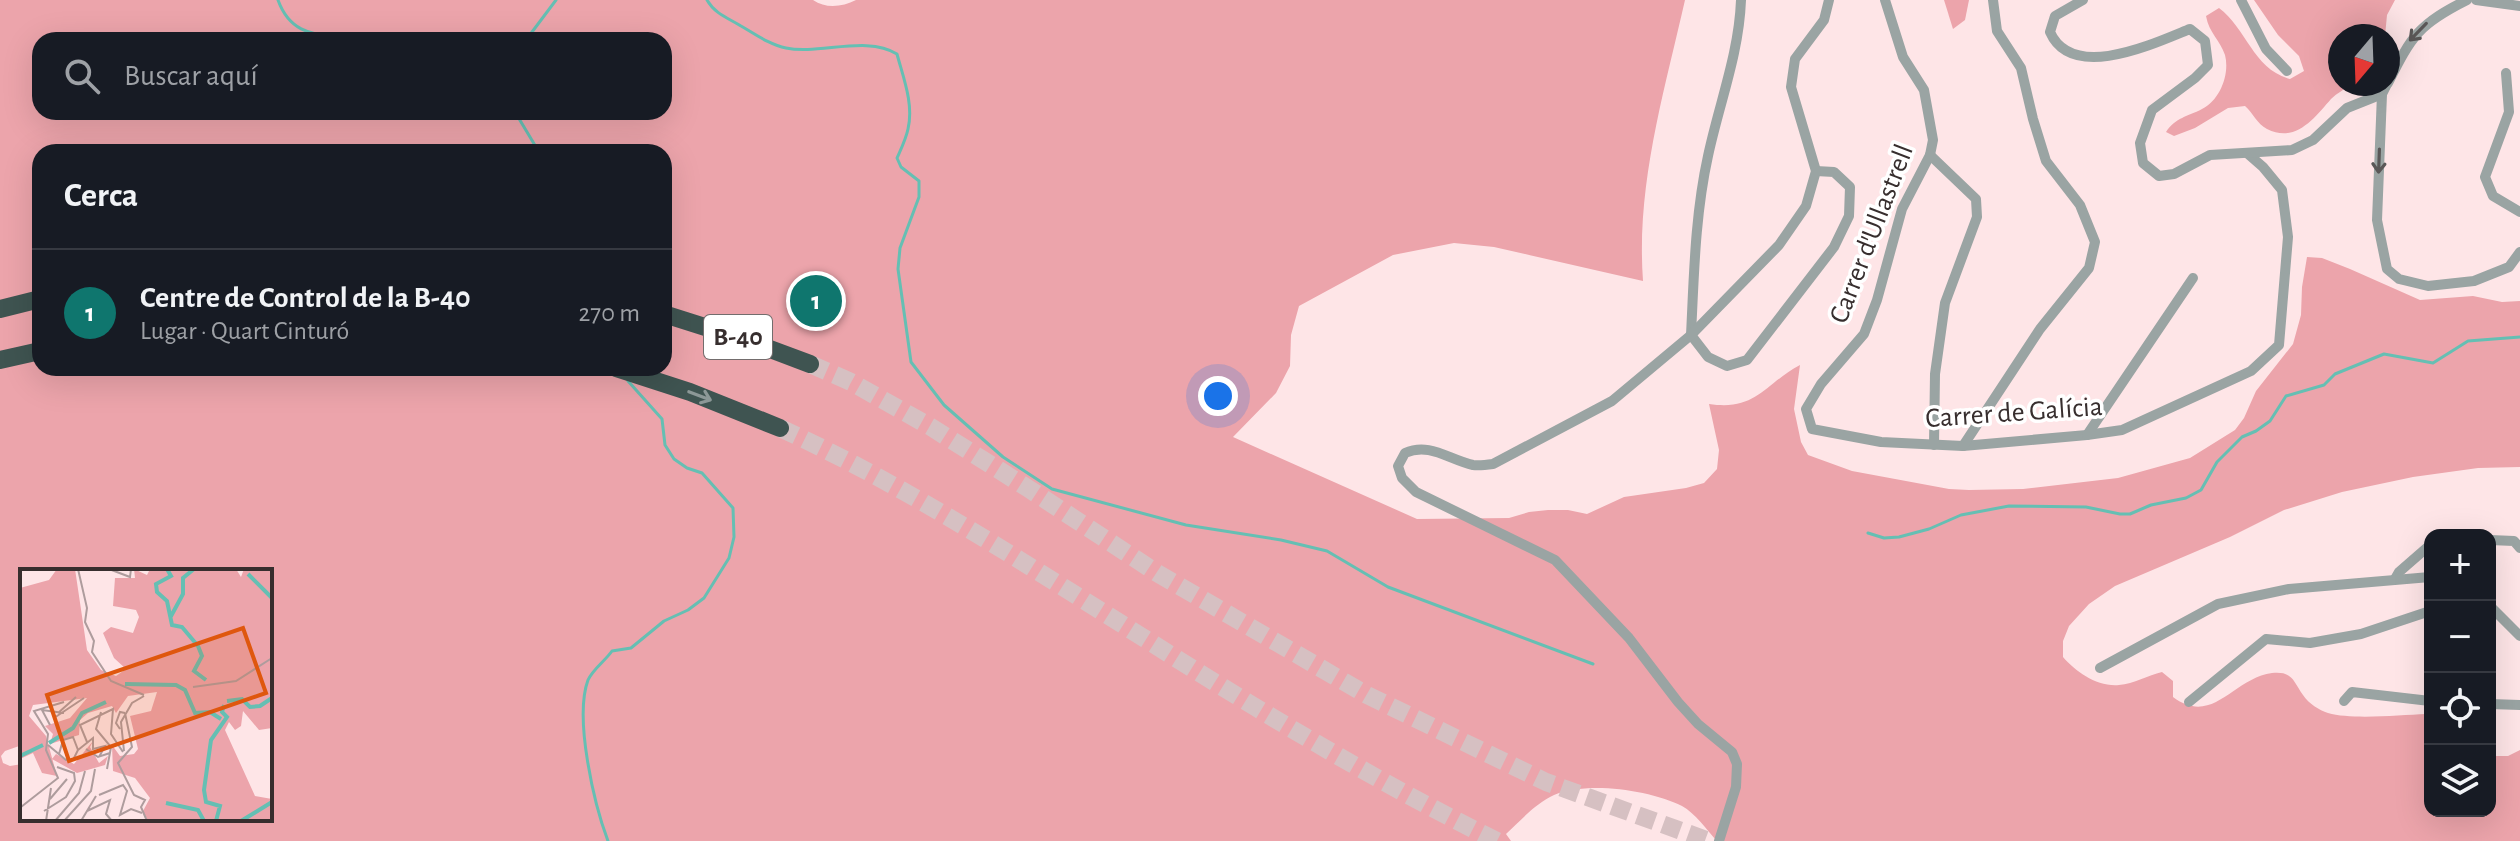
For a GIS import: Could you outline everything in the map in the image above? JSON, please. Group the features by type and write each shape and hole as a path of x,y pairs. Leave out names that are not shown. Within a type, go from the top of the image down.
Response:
{"highway":[{"path":"0,309 32,301"},
{"name":"B-40","path":"672,317 810,364"},
{"path":"0,360 32,353"},
{"name":"B-40","path":"640,376 731,407 780,428"}],"street":[{"path":"1741,0 1740,31 1700,197 1691,335 1708,357 1727,366 1747,360 1834,247 1849,216 1850,187 1834,172 1816,171"},
{"path":"1719,841 1736,787 1737,764 1732,752 1698,724 1629,638 1555,560 1416,492 1402,478 1398,466 1405,453 1414,448 1427,448 1476,466 1493,464 1612,401 1691,335 1779,245 1806,206 1816,171 1791,87 1795,59 1824,20 1829,0"},
{"name":"Carrer d'Ullastrell","path":"1812,429 1806,409 1821,384 1864,334 1877,300 1902,209 1930,155 1933,140 1924,90 1903,57 1885,0"},
{"path":"1963,446 2040,329 2089,268 2095,242 2080,205 2046,161 2021,68 1997,31 1993,0"},
{"path":"2083,0 2055,16 2050,32 2056,45 2071,55 2100,58 2150,45 2190,29 2205,41 2208,65 2152,110 2140,143 2143,163 2159,176 2174,174 2210,155 2292,150 2313,140 2347,108 2369,96"},
{"path":"2241,0 2266,49 2287,71"},
{"path":"2400,59 2408,43 2434,16 2467,0"},
{"path":"2476,0 2520,6"},
{"path":"2506,73 2509,112 2485,177 2493,196 2520,212"},
{"path":"2385,96 2377,220 2387,269 2399,279 2428,286 2474,281 2509,267 2520,252"},
{"name":"Carrer de Galícia","path":"1812,429 1881,442 1963,446 2087,435 2122,430 2251,371 2279,345 2288,237 2282,190 2247,153"},
{"path":"1930,155 1976,199 1977,217 1945,303 1935,374 1934,445"},
{"path":"2087,435 2193,278"},
{"path":"2496,540 2514,541 2520,548"},
{"path":"2395,579 2424,550"},
{"path":"2100,668 2218,604 2289,589 2424,577"},
{"path":"2496,612 2520,636"},
{"path":"2189,702 2266,639 2310,643 2361,634 2424,613"},
{"path":"2344,701 2352,692 2424,700"},
{"path":"2496,704 2520,705"}],"shaded area":[{"path":"0,0 813,0 834,6 856,0 1685,0 1648,174 1642,245 1643,281 1494,247 1454,243 1393,255 1299,306 1291,335 1290,366 1276,393 1233,437 1417,519 1509,518 1548,510 1587,514 1624,497 1704,483 1717,469 1719,450 1709,404 1738,404 1749,400 1800,365 1794,409 1801,442 1808,455 1852,471 1969,490 2023,489 2118,478 2190,458 2235,430 2256,391 2293,344 2301,315 2307,257 2322,258 2420,300 2473,296 2502,302 2520,301 2520,467 2478,468 2413,477 2342,492 2284,510 2230,537 2115,586 2089,604 2069,626 2063,641 2063,657 2074,668 2103,684 2130,683 2162,672 2173,681 2173,697 2187,705 2200,707 2212,704 2258,677 2279,673 2292,678 2308,701 2328,713 2363,717 2424,714 2424,817 2496,817 2496,756 2508,756 2520,750 2520,841 1717,841 1687,809 1669,800 1601,788 1568,791 1547,798 1506,834 1511,841 0,841"},
{"path":"1944,0 1969,0 1965,20 1953,29"},
{"path":"2254,0 2395,0 2386,24 2328,24 2328,96 2334,96 2296,131 2277,133 2267,129 2245,106 2228,108 2195,128 2174,136 2166,132 2178,120 2208,105 2222,86 2226,70 2225,55 2206,16 2219,8 2267,67 2290,79 2304,71 2299,56 2278,35"}],"waterway":[{"path":"278,0 290,21 309,32"},
{"path":"532,32 556,0"},
{"path":"707,0 722,15 780,47 872,46 897,54 910,110 907,133 897,158 901,167 919,181 919,197 900,248 898,269 911,362 944,405 1003,457 1052,489 1186,525 1281,540 1327,551 1388,587 1593,664"},
{"path":"520,120 534,144"},
{"path":"1868,533 1884,538 1899,537 1929,529 1961,515 2009,506 2086,507 2130,514 2151,505 2186,498 2201,490 2217,462 2242,437 2270,421 2286,396 2324,385 2335,374 2384,354 2433,363 2468,341 2520,337"},
{"path":"608,841 597,806 584,738 584,696 588,680 612,651 631,648 664,621 688,610 704,598 729,558 734,537 733,508 702,473 674,459 665,445 662,419 628,381"}],"tunnel":[{"path":"810,364 851,382 931,427 1157,573 1367,695 1546,782 1709,841"},
{"path":"780,428 914,497 1310,739 1402,792 1497,841"}],"place":[{"name":"Centre de Control de la B-40","path":"816,301"}]}
